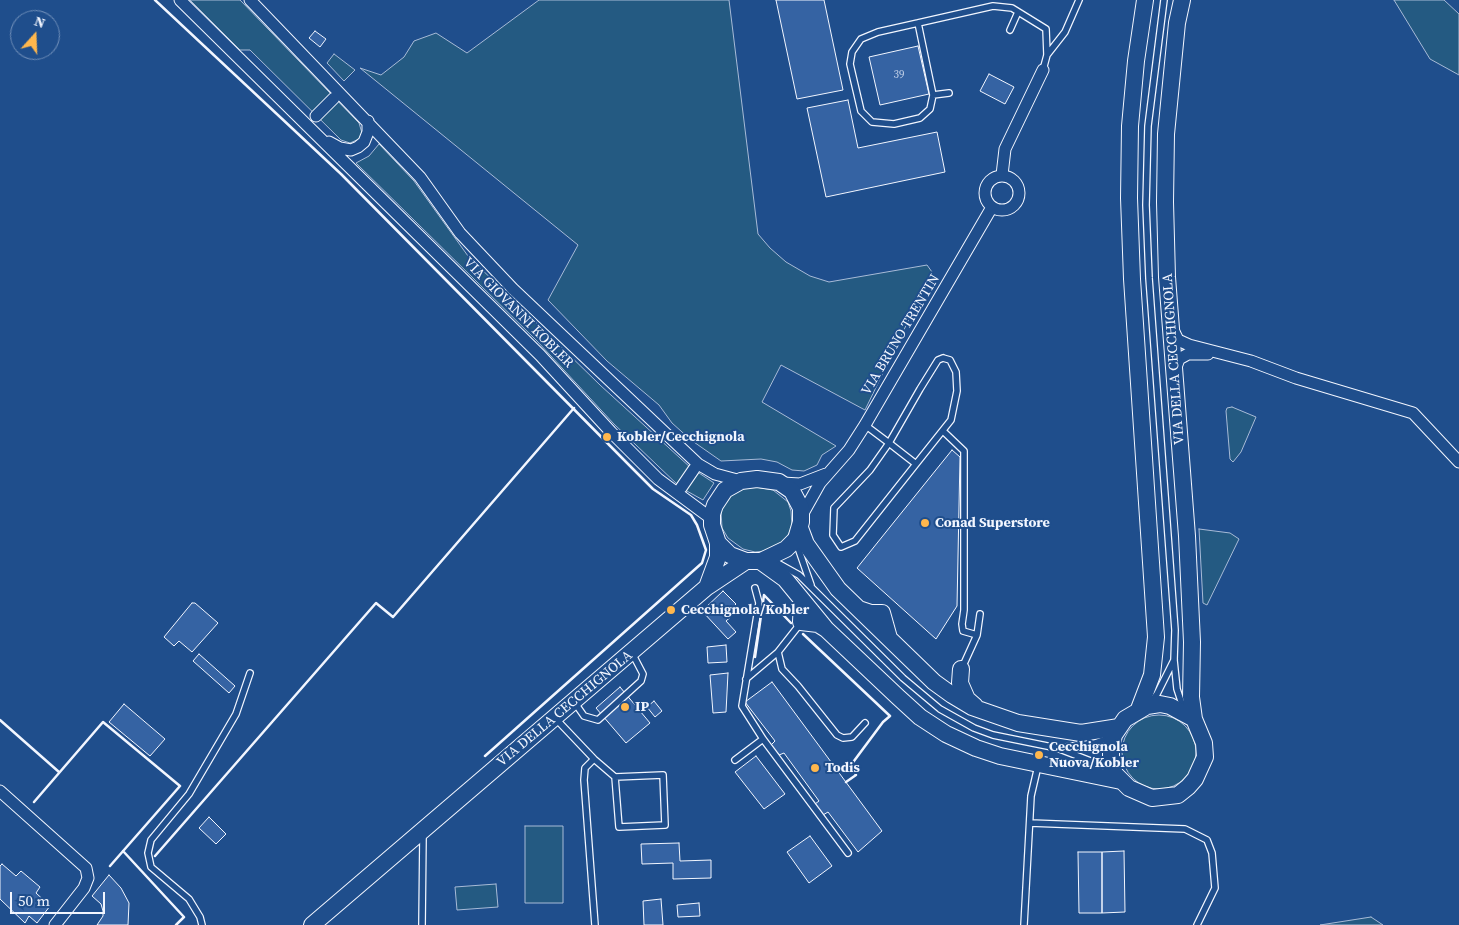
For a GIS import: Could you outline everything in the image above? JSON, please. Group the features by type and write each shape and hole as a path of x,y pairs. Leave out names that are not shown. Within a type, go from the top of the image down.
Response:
{"street":[{"name":"VIA GIOVANNI KOBLER","path":"180,0 540,355 611,432 658,479 712,519"},
{"name":"VIA GIOVANNI KOBLER","path":"250,0 259,5 420,177 472,247 583,358 698,464 715,474 740,481"},
{"path":"1143,708 1152,675 1156,637 1132,280 1129,198 1131,116 1136,61 1145,0"},
{"name":"VIA DELLA CECCHIGNOLA","path":"1182,0 1166,134 1167,277 1187,536 1192,642 1190,716"},
{"path":"1002,175 1005,149 1043,70"},
{"path":"316,116 334,98"},
{"name":"VIA GIOVANNI KOBLER","path":"306,124 340,148 351,150 364,142 368,132 368,122"},
{"path":"1002,175 1015,181 1020,194 1013,207 1006,210 992,207 987,202 985,188 995,176 1002,175"},
{"name":"VIA BRUNO TRENTIN","path":"799,527 827,473 844,456 866,425 992,207"},
{"path":"1171,324 1178,340 1217,353 1251,361 1296,378 1413,413 1459,462"},
{"path":"1175,372 1179,359 1188,354 1217,353"},
{"path":"681,488 694,469"},
{"name":"VIA BRUNO TRENTIN","path":"782,483 800,484 827,473"},
{"path":"1117,731 1081,733 1018,723 984,712 952,695 890,640 882,613 871,613 858,608 827,576 806,544 799,527 798,499 782,483 763,479 740,481 720,496 715,505 712,519 718,543 730,555 758,561 785,579 826,629 920,717 946,734 988,752 1039,764 1118,778 1138,793 1152,798 1178,795 1196,779 1205,757 1204,743 1190,716 1160,704 1143,708 1117,731 1111,761 1118,778"},
{"path":"758,561 786,550 799,527"},
{"name":"VIA DELLA CECCHIGNOLA","path":"707,587 718,557 718,543"},
{"name":"VIA DELLA CECCHIGNOLA","path":"312,925 707,587 758,561"},
{"path":"802,600 801,622 818,624 826,629"},
{"path":"922,670 941,677 961,669 960,683 967,699 984,712"},
{"path":"0,791 86,868 88,878 84,888 55,925"}],"lane":[{"path":"1047,55 1065,32 1079,0"},
{"name":"VIA DELLA CECCHIGNOLA","path":"1164,0 1148,126 1146,205 1149,278 1175,630 1174,660 1178,688 1190,716"},
{"path":"918,22 933,95 930,109 920,118 899,124 876,123 869,120 861,110 850,64 854,48 861,39 878,32 918,22 994,6 1008,7 1045,28 1048,34 1047,55 1043,70"},
{"path":"1010,30 1018,12"},
{"path":"933,95 949,92"},
{"path":"943,358 950,360 956,372 957,391 951,420 943,431 855,541 841,547 833,535 834,508 870,470 938,360 943,358"},
{"path":"866,425 916,464"},
{"path":"943,431 964,451 966,464 964,610 962,624 963,631 977,635"},
{"path":"799,527 812,587"},
{"path":"758,561 789,568 812,587 831,609 903,678 940,709 974,728 993,735 1057,748 1101,766 1118,778"},
{"path":"755,588 759,602 742,706 763,738 848,853"},
{"path":"961,669 977,635 980,614"},
{"path":"746,679 778,652 801,622"},
{"path":"778,652 782,669 837,735 843,738 852,737 865,723"},
{"path":"574,702 584,716 598,720 641,681 643,674 632,653"},
{"name":"VIA DELLA CECCHIGNOLA","path":"1143,708 1158,694 1174,660"},
{"path":"202,925 200,917 189,899 151,867 148,853 151,840 189,794 236,714 250,673"},
{"path":"555,717 594,759 615,777 663,775 665,825 619,827 615,777"},
{"path":"1057,748 1095,743 1117,731"},
{"path":"735,760 763,738"},
{"path":"594,759 586,768 584,780 595,925"},
{"path":"1024,925 1033,782 1039,764"},
{"path":"1030,824 1185,829 1207,840 1212,853 1215,888 1197,925"},
{"path":"422,925 423,830"}],"shaded area":[{"path":"190,0 240,0 359,123 362,133 359,139 350,143 341,140 250,50 240,50"},
{"path":"539,0 729,0 758,234 786,262 810,276 829,282 927,265 932,272 865,410 781,365 762,402 836,446 822,455 817,465 804,471 792,470 777,462 761,459 721,461 691,440 672,423 659,405 607,361 548,300 578,245 360,68 381,75 404,57 414,41 436,33 467,53"},
{"path":"1394,0 1444,0 1459,14 1459,75 1430,59"},
{"path":"334,54 355,70 344,81 327,63"},
{"path":"379,144 414,181 468,256 600,385 691,468 679,486 614,424 537,341 356,163 369,156"},
{"path":"1232,407 1256,417 1241,452 1233,462 1230,459 1226,411 1227,408"},
{"path":"696,471 714,483 703,500 685,490"},
{"path":"750,486 773,490 788,502 791,511 792,527 788,535 781,543 765,551 755,552 743,549 728,538 722,528 721,511 725,501 733,494"},
{"path":"1199,529 1230,533 1239,539 1207,605 1203,603"},
{"path":"1159,715 1180,721 1190,731 1196,752 1190,773 1180,783 1159,789 1138,783 1128,773 1122,752 1128,731 1138,721"},
{"path":"525,826 563,826 563,903 525,903"},
{"path":"496,884 498,907 457,910 455,887"},
{"path":"1371,917 1383,925 1320,925"}],"building":[{"path":"776,0 824,0 843,90 797,99"},
{"path":"315,31 326,39 320,47 309,38"},
{"path":"918,46 929,94 880,105 869,57"},
{"path":"989,74 1014,87 1005,104 980,91"},
{"path":"848,100 858,148 937,132 945,172 826,197 807,108"},
{"name":"Conad Superstore","path":"952,450 960,457 957,606 936,639 857,568"},
{"path":"723,591 736,604 728,612 732,616 726,621 736,632 728,639 702,611"},
{"path":"192,603 195,603 218,623 192,652 179,641 174,646 164,637"},
{"path":"726,645 727,662 708,663 707,647"},
{"path":"199,654 235,686 229,693 193,661"},
{"path":"728,673 726,712 713,713 710,675"},
{"name":"Todis","path":"772,682 882,831 858,852 828,812 823,815 815,804 819,801 784,753 779,755 771,745 775,741 745,702"},
{"path":"620,687 650,723 626,743 596,708"},
{"path":"654,701 662,711 655,717 647,707"},
{"path":"124,704 165,739 150,756 109,722"},
{"path":"756,756 785,794 764,809 735,772"},
{"path":"209,817 226,834 216,844 199,828"},
{"path":"810,836 832,866 809,883 787,852"},
{"path":"679,843 680,861 711,860 711,878 673,879 673,863 642,864 641,844"},
{"path":"1124,851 1125,912 1102,913 1102,852"},
{"path":"1078,852 1102,852 1102,913 1079,913"},
{"path":"2,864 16,876 21,871 40,887 36,893 50,906 37,923 29,916 25,923 0,899 0,866"},
{"path":"109,875 121,888 129,903 128,925 97,925 103,916 103,911 101,904 92,896"},
{"path":"661,899 663,925 644,925 643,901"},
{"path":"699,903 700,916 678,917 677,905"}],"wall":[{"path":"155,0 341,174 653,489 691,515 697,525 706,550 702,563 485,756"},
{"path":"155,856 376,603 393,617 574,408"},
{"path":"755,657 764,595 791,623"},
{"path":"803,634 890,716 883,722 851,765 856,775 846,782"},
{"path":"0,720 59,772"},
{"path":"34,802 103,722 180,786 110,866"},
{"path":"123,851 184,917 176,925"}],"place":[{"name":"Kobler/Cecchignola","path":"607,437"},
{"name":"Conad Superstore","path":"925,523"},
{"name":"Cecchignola/Kobler","path":"671,610"},
{"name":"IP","path":"625,707"},
{"name":"Cecchignola Nuova/Kobler","path":"1039,755"},
{"name":"Todis","path":"815,768"}]}
